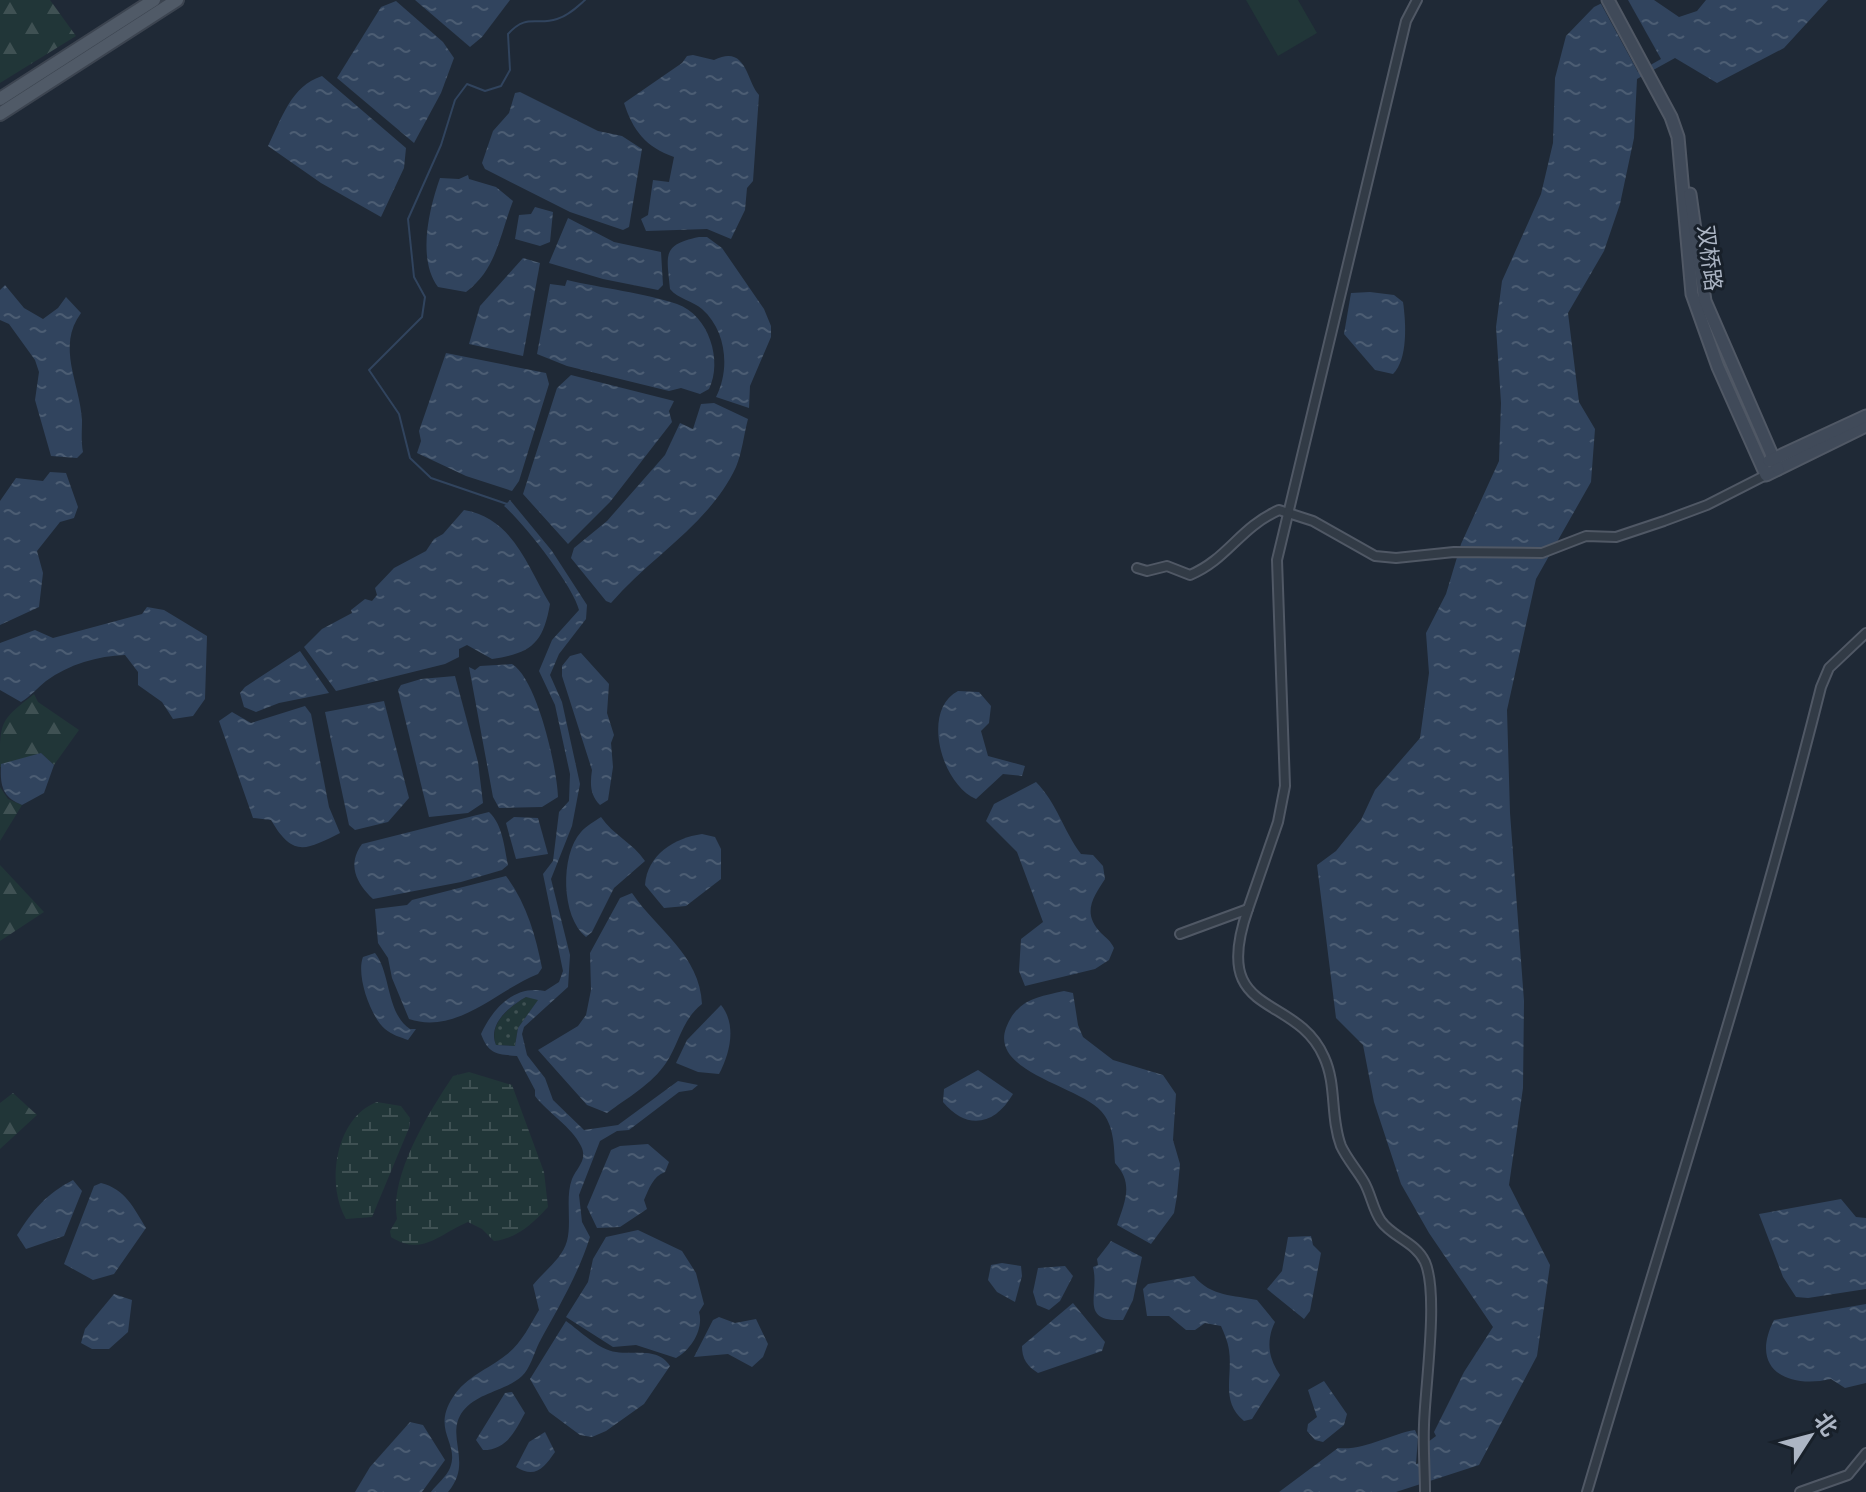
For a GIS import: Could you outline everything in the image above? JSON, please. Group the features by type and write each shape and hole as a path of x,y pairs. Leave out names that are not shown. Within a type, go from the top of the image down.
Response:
{"main road":[{"path":"0,99 154,0"},
{"path":"0,114 177,0"}],"street":[{"path":"1417,0 1406,21 1277,560 1279,718 1285,786 1278,822 1240,931 1238,960 1245,987 1264,1006 1308,1031 1325,1058 1341,1145 1365,1183 1382,1222 1406,1238 1424,1260 1432,1287 1424,1429 1425,1492"},
{"path":"1608,0 1641,52"},
{"path":"1616,0 1682,132 1705,301 1775,464"},
{"name":"双桥路","path":"1641,52 1678,137 1688,273 1696,308 1763,470"},
{"path":"1137,568 1147,571 1167,566 1190,575 1215,563 1245,528 1279,510 1288,511 1375,556 1396,558 1454,552 1542,553 1586,536 1616,537 1707,505 1763,470 1866,416"},
{"path":"1775,464 1866,426"},
{"path":"1587,1492 1784,837 1821,687 1829,668 1866,633"},
{"path":"1180,934 1248,909"},
{"path":"1800,1492 1848,1475 1866,1453"}],"green space":[{"path":"0,0 50,0 76,36 0,83"},
{"path":"1246,0 1298,0 1317,33 1278,56"},
{"path":"34,694 38,702 79,730 54,765 41,753 0,767 4,723"},
{"path":"0,787 8,799 22,805 0,841"},
{"path":"0,865 44,912 0,941"},
{"path":"526,997 539,999 518,1028 515,1046 496,1045 495,1030 502,1016"},
{"path":"469,1072 512,1085 544,1172 548,1207 524,1229 503,1239 494,1241 482,1229 468,1222 430,1242 402,1243 391,1237 390,1231 397,1219 396,1202 405,1164 433,1107 453,1076"},
{"path":"13,1093 37,1115 0,1149 0,1103"},
{"path":"377,1102 401,1106 410,1118 409,1128 372,1217 346,1219 336,1188 338,1153 352,1122 363,1110"}],"water":[{"path":"415,0 510,0 482,37 470,47"},
{"path":"1608,0 1654,0 1679,17 1697,11 1706,0 1828,0 1784,48 1717,83 1675,58 1637,79 1634,138 1620,204 1604,251 1568,313 1579,402 1595,429 1591,482 1536,579 1507,710 1510,813 1524,1001 1523,1088 1509,1185 1550,1265 1537,1356 1479,1465 1396,1492 1279,1492 1338,1448 1367,1445 1415,1430 1418,1437 1416,1464 1427,1461 1428,1442 1436,1436 1434,1432 1464,1372 1493,1327 1429,1233 1401,1184 1374,1102 1363,1045 1336,1018 1317,865 1336,851 1361,820 1375,790 1420,738 1429,673 1426,633 1446,594 1461,544 1499,461 1501,403 1496,327 1502,281 1541,194 1553,143 1555,78 1566,36 1594,7"},
{"path":"396,1 443,42 454,58 441,93 414,143 337,78 381,7"},
{"path":"687,56 714,60 725,56 739,60 759,95 753,181 747,188 745,210 731,239 707,229 646,231 641,219 648,215 653,180 669,182 674,157 642,137 624,103 682,63"},
{"path":"322,76 406,148 404,168 381,217 321,183 268,146 295,95 302,87"},
{"path":"520,92 598,131 622,136 642,149 629,227 623,230 570,212 485,169 482,163 493,131 509,113 515,93"},
{"path":"468,175 469,179 496,187 513,201 491,262 485,273 466,292 438,287 428,263 427,234 440,178 459,179"},
{"path":"535,207 553,212 550,242 540,246 515,239 519,215 531,214"},
{"path":"568,218 614,242 661,252 663,285 658,290 603,279 549,263"},
{"path":"707,237 722,248 764,309 771,326 771,337 750,386 749,408 716,397 724,363 717,328 702,309 670,289 669,253 678,244"},
{"path":"523,258 540,263 523,356 469,344 480,306"},
{"path":"567,280 651,297 688,310 705,328 710,340 714,365 709,389 700,394 681,388 669,391 567,366 537,354 550,284 565,286"},
{"path":"5,285 24,308 43,319 58,308 66,297 81,313 70,339 71,365 82,420 83,452 77,458 51,456 35,400 39,372 35,360 9,324 0,320 0,290"},
{"path":"1351,293 1394,295 1403,302 1404,350 1393,374 1375,370 1344,334"},
{"path":"446,353 546,373 549,384 519,481 512,491 466,476 417,453 421,441 419,431"},
{"path":"571,375 674,401 669,411 672,422 610,502 568,544 523,494 557,388"},
{"path":"714,403 748,419 736,467 725,488 695,523 611,603 606,601 571,558 574,548 607,521 665,455 680,423 693,429 701,404"},
{"path":"50,472 66,473 78,507 74,518 60,522 37,551 43,573 39,607 0,625 0,501 16,478 43,481"},
{"path":"510,500 552,551 587,605 586,619 559,654 550,675 562,702 580,784 572,826 551,879 570,955 568,987 524,1027 522,1034 527,1055 545,1078 553,1100 584,1130 618,1125 678,1081 698,1085 692,1090 679,1092 629,1130 617,1131 600,1141 579,1195 582,1222 590,1237 574,1278 525,1373 476,1400 463,1411 456,1430 459,1470 455,1481 448,1492 431,1492 449,1471 452,1459 445,1419 453,1397 471,1378 511,1351 539,1310 533,1285 565,1247 570,1186 583,1155 572,1133 535,1096 535,1090 517,1056 494,1052 481,1034 506,1000 524,992 545,991 559,982 563,971 543,874 553,861 559,812 569,801 570,774 555,705 539,671 552,640 579,610 568,586 547,556 504,506","holes":["526,997 538,1000 518,1028 515,1046 496,1045 495,1030 502,1016"]},
{"path":"464,510 495,523 507,533 526,560 550,604 539,637 526,650 492,659 467,645 459,649 459,657 445,664 336,691 304,647 322,629 352,613 351,610 365,599 372,601 377,595 375,588 394,568 426,551"},
{"path":"147,607 164,610 207,636 205,699 193,716 173,719 162,702 138,685 138,672 125,655 94,659 64,670 21,702 0,690 0,643 35,630 53,638 142,614"},
{"path":"300,651 329,693 279,703 256,712 244,707 240,693 245,687"},
{"path":"581,653 609,684 607,713 614,735 611,743 613,767 608,800 600,805 593,793 592,770 562,676 562,666 570,656"},
{"path":"512,664 530,687 554,766 558,797 542,807 499,808 493,797 469,667 475,670 480,666"},
{"path":"455,676 478,762 483,803 468,813 429,817 398,690 401,685 421,679"},
{"path":"958,691 979,692 991,706 989,723 981,731 988,756 1025,766 1022,776 1003,774 976,799 953,778 940,746 940,714 947,700"},
{"path":"384,701 409,798 388,822 355,830 349,825 325,712"},
{"path":"305,706 311,714 329,807 340,833 301,847 286,840 271,820 253,818 219,721 232,712 251,723"},
{"path":"41,753 54,765 44,793 22,805 6,794 1,779 1,764"},
{"path":"1036,782 1081,854 1093,855 1103,866 1105,879 1091,905 1091,912 1095,926 1114,948 1109,960 1095,969 1025,986 1019,971 1021,939 1043,922 1017,852 986,821 994,804"},
{"path":"489,812 497,823 504,844 508,865 502,870 461,882 373,899 358,880 354,866 362,844"},
{"path":"514,817 538,818 548,854 516,859 506,823"},
{"path":"601,817 645,861 614,888 592,932 586,937 578,928 568,901 567,870 574,842 583,830"},
{"path":"702,834 715,837 721,849 721,879 686,906 664,908 645,885 651,865 672,844"},
{"path":"506,876 525,908 533,932 542,968 538,974 460,1016 427,1022 409,1019 392,978 388,958 378,943 375,909 407,905 412,900"},
{"path":"632,893 686,957 694,971 702,1004 689,1017 671,1055 654,1078 607,1113 587,1105 538,1050 578,1026 586,1015 591,990 590,953 620,898"},
{"path":"375,953 397,1013 410,1029 416,1029 408,1040 385,1029 370,1005 361,965 363,957"},
{"path":"1064,991 1073,993 1083,1037 1113,1060 1163,1075 1176,1094 1173,1140 1180,1164 1177,1196 1174,1213 1151,1244 1117,1225 1126,1186 1115,1163 1109,1123 1101,1111 1090,1102 1023,1067 1011,1056 1005,1043 1006,1028 1022,1005"},
{"path":"721,1005 729,1021 730,1039 719,1074 698,1072 676,1063 687,1040"},
{"path":"978,1070 1013,1094 989,1118 971,1120 952,1111 943,1102 944,1089"},
{"path":"648,1144 669,1162 665,1172 654,1180 644,1200 647,1209 620,1227 597,1228 587,1207 611,1150 620,1146"},
{"path":"73,1180 82,1191 64,1236 26,1249 17,1235 23,1226 48,1197"},
{"path":"101,1183 123,1195 146,1228 114,1274 93,1280 64,1264 94,1186"},
{"path":"1841,1199 1856,1217 1866,1218 1866,1289 1796,1297 1783,1277 1759,1214"},
{"path":"638,1230 682,1251 696,1273 704,1304 699,1312 700,1325 691,1344 676,1358 636,1345 613,1347 566,1317 588,1282 593,1259 606,1237"},
{"path":"1311,1236 1313,1245 1321,1253 1310,1311 1304,1319 1267,1289 1282,1271 1288,1237"},
{"path":"1111,1241 1142,1257 1133,1300 1123,1320 1100,1316 1094,1304 1093,1267 1098,1265 1097,1259"},
{"path":"991,1265 1021,1266 1022,1276 1015,1302 997,1292 988,1280"},
{"path":"1065,1266 1073,1276 1060,1301 1049,1310 1037,1305 1033,1292 1038,1268"},
{"path":"1194,1276 1215,1292 1257,1300 1275,1322 1270,1335 1270,1349 1280,1375 1252,1419 1244,1421 1232,1405 1229,1350 1221,1326 1205,1323 1195,1330 1186,1330 1169,1316 1147,1316 1143,1289 1148,1284"},
{"path":"114,1294 132,1300 128,1332 109,1349 92,1349 81,1343 85,1329"},
{"path":"1073,1303 1105,1342 1102,1351 1038,1373 1026,1362 1022,1346"},
{"path":"1866,1304 1866,1383 1845,1388 1831,1379 1800,1381 1787,1378 1769,1363 1767,1337 1774,1320"},
{"path":"719,1317 735,1323 756,1319 768,1344 763,1357 752,1367 728,1354 694,1357 713,1320"},
{"path":"566,1321 603,1348 616,1352 653,1354 670,1366 644,1404 606,1431 592,1437 580,1435 549,1412 530,1379"},
{"path":"1324,1381 1347,1414 1344,1425 1323,1442 1315,1440 1307,1431 1308,1424 1317,1417 1308,1390"},
{"path":"512,1392 525,1413 514,1433 504,1443 483,1450 476,1440 505,1393"},
{"path":"410,1422 423,1425 445,1460 422,1492 355,1492 370,1467"},
{"path":"545,1432 555,1452 547,1463 534,1472 516,1467 529,1442"}],"pier":[{"path":"1599,0 1628,0 1661,59 1638,72"}],"waterway":[{"path":"507,504 431,478 410,458 399,414 369,370 422,317 425,297 414,277 408,219 441,145 455,100 467,84 485,91 501,86 510,70 508,34 515,28 526,22 561,18 585,0"}]}
